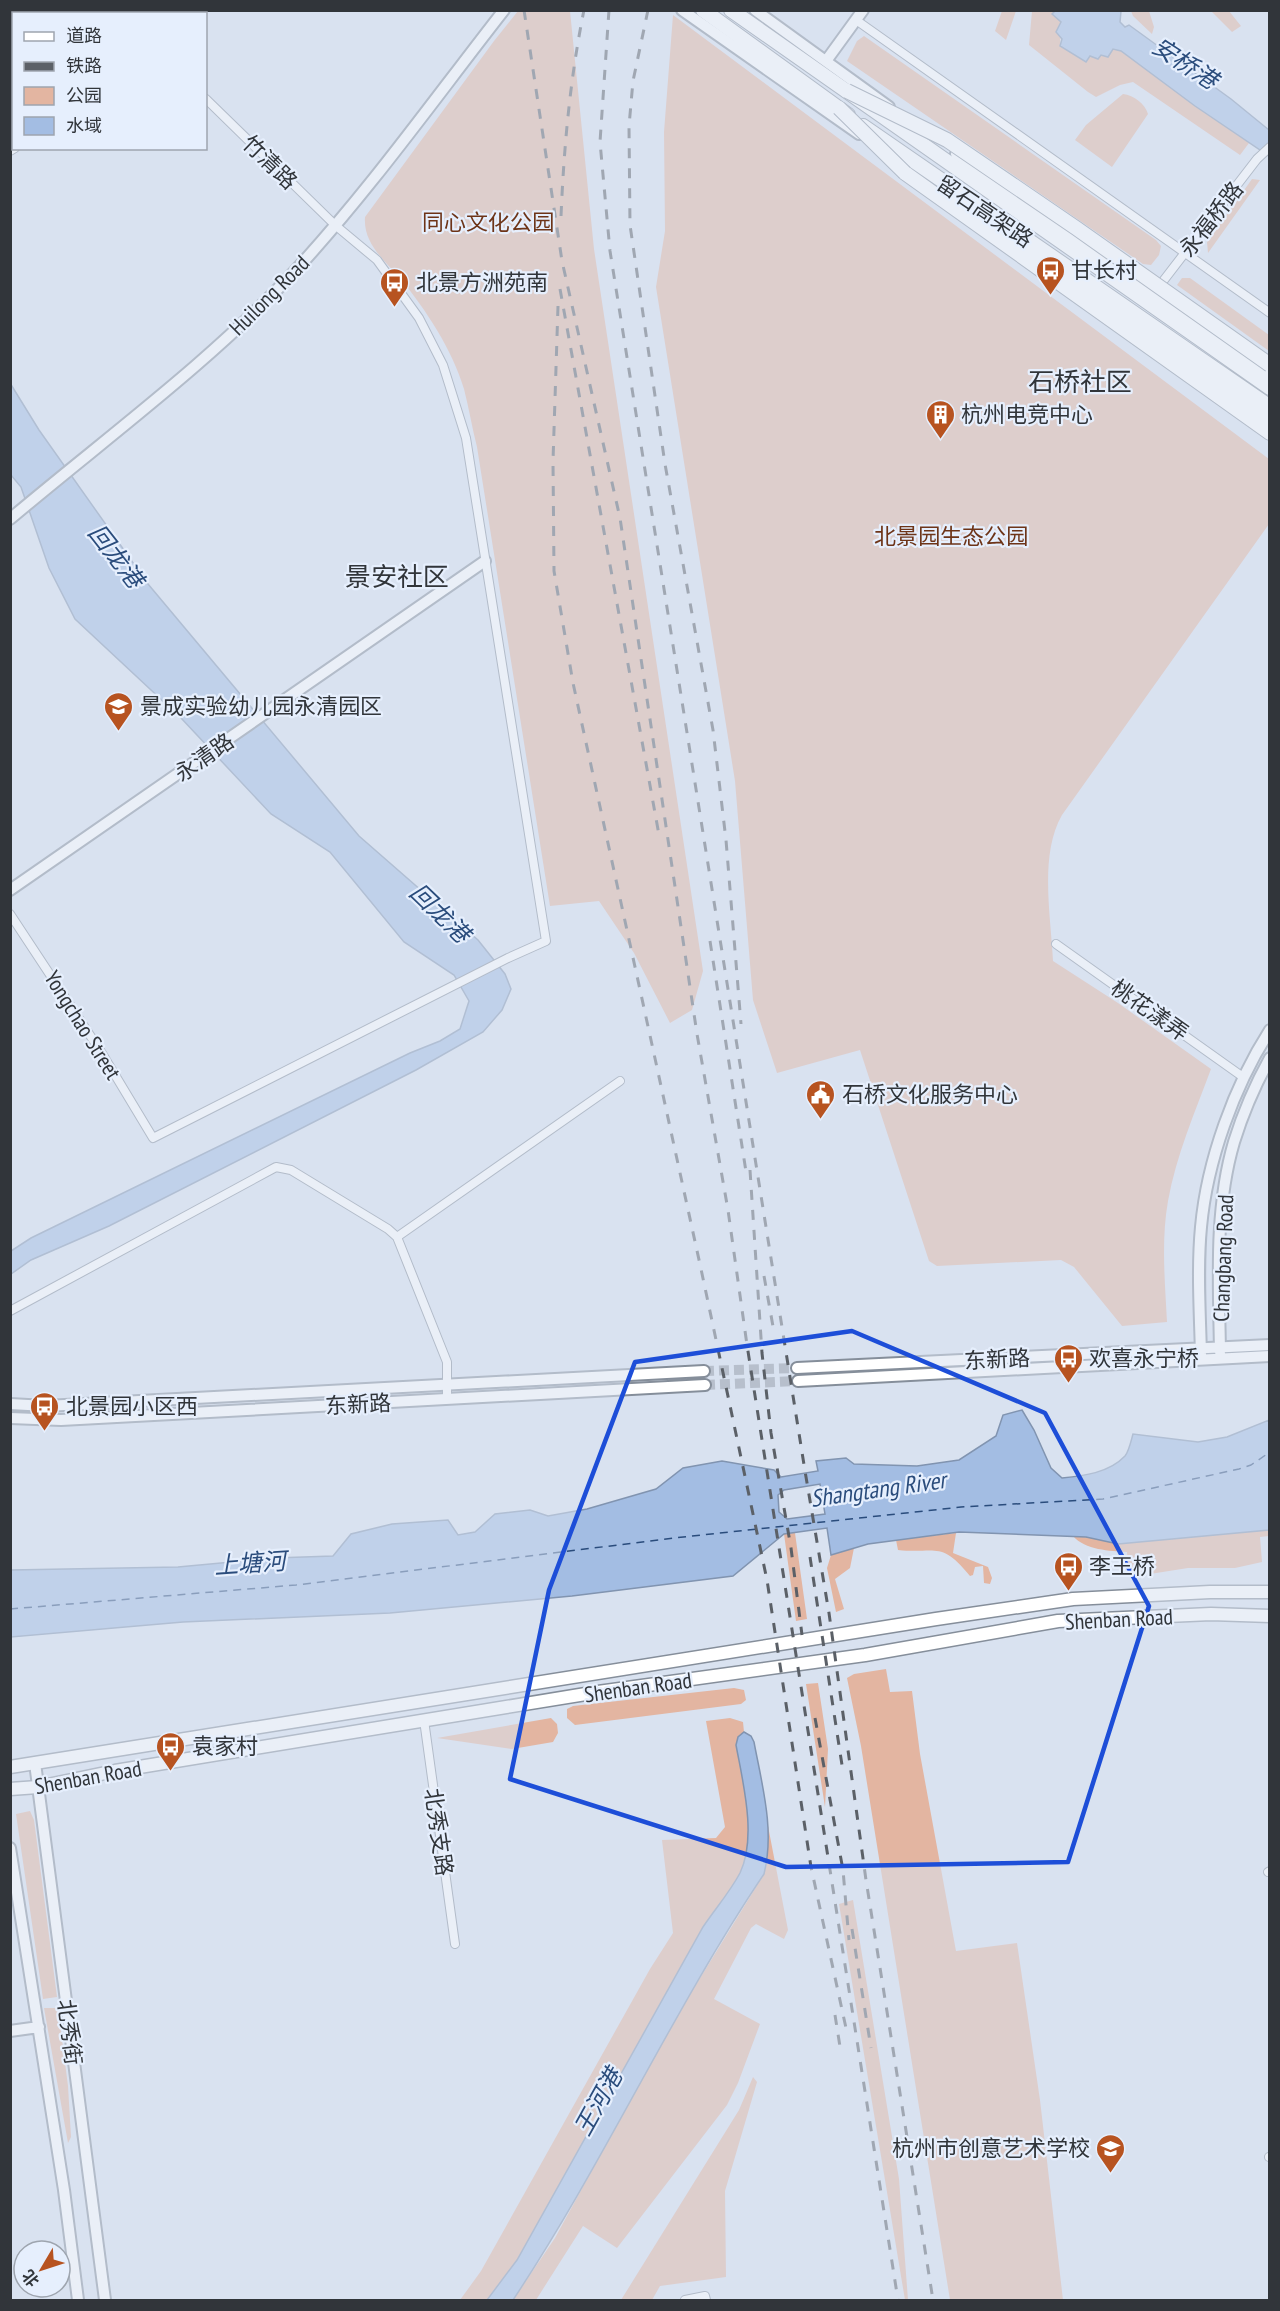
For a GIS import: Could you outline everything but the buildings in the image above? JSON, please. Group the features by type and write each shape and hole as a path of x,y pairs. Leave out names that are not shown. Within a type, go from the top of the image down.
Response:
{"highway":[{"name":"留石高架路","path":"704,10 928,172 1269,407"},
{"name":"留石高架路","path":"731,10 1269,388"},
{"path":"847,91 947,140 1269,365"},
{"path":"839,108 905,173 1269,433"}],"main road":[{"name":"Huilong Road","path":"10,519 208,355 287,278 335,225 504,10"},
{"path":"682,10 1144,330 1269,420"},
{"path":"755,10 1269,375"},
{"path":"826,61 860,15"},
{"name":"永清路","path":"10,890 485,561"},
{"name":"Changbang Road","path":"1201,1354 1200,1248 1204,1201 1225,1122 1243,1077 1269,1030"},
{"name":"Changbang Road","path":"1220,1353 1219,1245 1224,1192 1234,1143 1248,1102 1269,1058"},
{"name":"东新路","path":"798,1381 1220,1353 1269,1345"},
{"name":"东新路","path":"1220,1353 1269,1356"},
{"name":"东新路","path":"797,1368 1201,1354"},
{"name":"东新路","path":"10,1404 46,1406 704,1371"},
{"name":"东新路","path":"10,1418 61,1420 705,1385"},
{"name":"Shenban Road","path":"10,1767 1073,1599 1210,1592 1269,1592"},
{"name":"Shenban Road","path":"10,1789 38,1787 115,1771 598,1692 865,1655 1058,1621 1211,1614 1269,1616"},
{"name":"北秀街","path":"35,1763 105,2301"},
{"name":"北秀街","path":"10,1848 39,2027 78,2301"},
{"path":"10,2031 39,2027"}],"street":[{"path":"860,15 1269,313"},
{"name":"竹清路","path":"207,100 335,225 377,260 419,318 443,365 466,438 546,941 450,987"},
{"name":"永福桥路","path":"1153,293 1266,150"},
{"name":"Yongchao Street","path":"10,914 97,1045 153,1138 450,987"},
{"name":"桃花漾弄","path":"1056,944 1243,1077"},
{"path":"397,1237 620,1081"},
{"path":"10,1311 276,1167 291,1170 388,1229 397,1237 447,1362 447,1399"},
{"name":"北秀支路","path":"423,1720 455,1944"},
{"path":"685,2301 705,2296 706,2301"}],"highlighted area":[{"path":"852,1331 1045,1413 1149,1606 1068,1862 786,1867 510,1779 549,1590 635,1362"}],"green space":[{"name":"同心文化公园","path":"518,11 570,11 594,249 703,971 692,1010 670,1023 634,953 599,901 550,906 477,447 464,389 453,359 437,330 410,290 376,251 365,226 365,217"},
{"path":"1002,11 1016,11 1006,40 995,31"},
{"path":"1032,11 1055,11 1053,14 1061,22 1060,46 1086,62 1101,52 1120,50 1249,143 1240,155 1133,82 1120,85 1096,97 1029,45"},
{"path":"1131,11 1149,11 1154,27 1152,34 1133,16"},
{"path":"1211,11 1229,11 1241,26 1232,32"},
{"name":"北景园生态公园","path":"673,15 1269,459 1269,524 1062,815 1051,848 1048,886 1053,961 1118,1003 1211,1069 1181,1151 1168,1201 1164,1246 1167,1322 1122,1326 1074,1267 1061,1260 937,1266 929,1261 860,1050 777,1073 753,1000 735,781 656,287 665,231 664,132"},
{"path":"864,36 1156,240 1161,246 1159,255 1151,265 1143,264 847,61 857,41"},
{"path":"1123,94 1138,101 1148,114 1112,167 1075,140 1086,125"},
{"path":"1252,179 1260,180 1208,253 1207,242"},
{"path":"1182,278 1190,278 1269,335 1269,351 1177,285"},
{"path":"1270,1530 1269,1536 1260,1537 1262,1562 1235,1568 1188,1568 1150,1574 1128,1573 1127,1552 1091,1547 1073,1536 1118,1544"},
{"path":"795,1533 807,1619 796,1621 784,1534"},
{"path":"956,1533 953,1553 988,1567 992,1578 990,1584 984,1583 983,1566 975,1567 973,1575 970,1576 952,1557 944,1553 930,1550 898,1550 896,1540"},
{"path":"854,1548 850,1568 835,1579 844,1609 836,1612 827,1568 831,1555"},
{"path":"886,1669 890,1692 912,1691 920,1754 956,1951 1017,1943 1040,2100 1063,2300 950,2300 861,1746 847,1678 854,1674"},
{"path":"818,1683 828,1749 825,1807 806,1684"},
{"path":"734,1688 744,1690 746,1700 741,1704 575,1725 567,1718 567,1709 573,1706"},
{"path":"551,1718 557,1724 558,1733 553,1742 512,1749 437,1738"},
{"path":"730,1718 743,1722 744,1732 738,1737 736,1745 745,1793 748,1827 748,1843 740,1873 703,1927 517,2260 487,2300 460,2300 481,2271 650,1969 673,1933 662,1840 716,1838 725,1827 706,1721"},
{"path":"30,1811 34,1820 57,1997 43,1999 16,1814"},
{"path":"768,1826 788,1930 784,1939 756,1924 751,1928 714,1999 760,2024 738,2083 727,2105 617,2248 583,2226 536,2300 513,2300 555,2238 670,2027 764,1874 767,1862"},
{"path":"853,1900 899,2179 908,2300 905,2300 839,1904"},
{"path":"44,2008 58,2008 68,2086 71,2137 68,2143"},
{"path":"753,2077 757,2082 725,2191 726,2277 660,2286 652,2300 621,2300 739,2110"}],"water":[{"path":"1055,11 1121,11 1120,22 1125,27 1129,25 1231,99 1269,130 1269,156 1195,106 1121,51 1113,49 1108,57 1101,55 1098,59 1090,56 1086,62 1060,46 1062,39 1056,32 1061,22 1052,14"},
{"name":"回龙港","path":"10,383 39,430 148,584 359,836 478,940 505,974 511,989 502,1010 483,1032 416,1070 109,1226 31,1260 11,1274 11,1251 31,1238 410,1053 440,1041 460,1029 469,1001 454,975 404,942 330,852 271,814 181,718 75,619 49,568 21,487 11,475"},
{"path":"1022,1410 1051,1468 1062,1478 1087,1475 1119,1462 1130,1446 1133,1434 1198,1442 1227,1437 1269,1420 1269,1530 1118,1544 1086,1537 959,1532 868,1544 831,1555 827,1528 784,1534 733,1576 572,1596 390,1613 183,1622 11,1637 11,1570 178,1567 274,1558 333,1556 351,1534 392,1524 448,1520 458,1535 475,1532 495,1514 530,1510 548,1516 587,1509 656,1489 683,1468 722,1461 774,1470 781,1477 818,1471 816,1461 846,1458 854,1464 917,1466 959,1460 996,1436 1003,1415","holes":["820,1484 825,1514 787,1519 779,1512 778,1495 784,1490"]},
{"path":"744,1732 751,1736 754,1742 764,1791 768,1841 764,1874 699,1979 578,2195 513,2300 487,2300 517,2260 703,1927 740,1873 748,1843 748,1827 745,1793 736,1745 738,1737"}],"ferry route":[{"path":"10,1609 296,1585 674,1538 961,1507 1103,1499 1239,1469 1251,1465 1270,1452"}],"tunnel":[{"path":"704,1371 797,1368"},
{"path":"705,1385 798,1381"}],"railway":[{"path":"524,10 562,261 620,518 697,1034 728,1210 747,1345 898,2300"},
{"path":"561,216 568,113 584,10"},
{"path":"609,10 600,142 610,251 829,1613 866,1880 933,2300"},
{"path":"648,10 633,81 629,126 630,225 665,464 713,730 726,840 741,1024"},
{"path":"560,289 659,835"},
{"path":"558,306 553,461 554,571 573,683 767,1580 811,1867 846,2028"},
{"path":"710,941 747,1178"},
{"path":"750,1170 762,1353 771,1433 791,1548 802,1635"},
{"path":"764,1276 774,1332"},
{"path":"810,1557 842,1765"},
{"path":"815,1718 843,1870 849,1940"},
{"path":"852,1929 871,2048"},
{"path":"835,2015 841,2053"}],"place":[{"name":"甘长村","path":"1050,296"},
{"name":"北景方洲苑南","path":"395,308"},
{"name":"杭州电竞中心","path":"940,440"},
{"name":"景成实验幼儿园永清园区","path":"119,732"},
{"name":"石桥文化服务中心","path":"821,1120"},
{"name":"欢喜永宁桥","path":"1068,1384"},
{"name":"北景园小区西","path":"45,1432"},
{"name":"李王桥","path":"1068,1592"},
{"name":"袁家村","path":"171,1772"},
{"name":"杭州市创意艺术学校","path":"1111,2174"}],"district":[{"name":"石桥社区","path":"1080,381"},
{"name":"景安社区","path":"397,576"}],"water label":[{"name":"安桥港","path":"1185,63"},
{"name":"Shangtang River","path":"878,1489"},
{"name":"上塘河","path":"250,1563"},
{"name":"王河港","path":"598,2102"}]}
